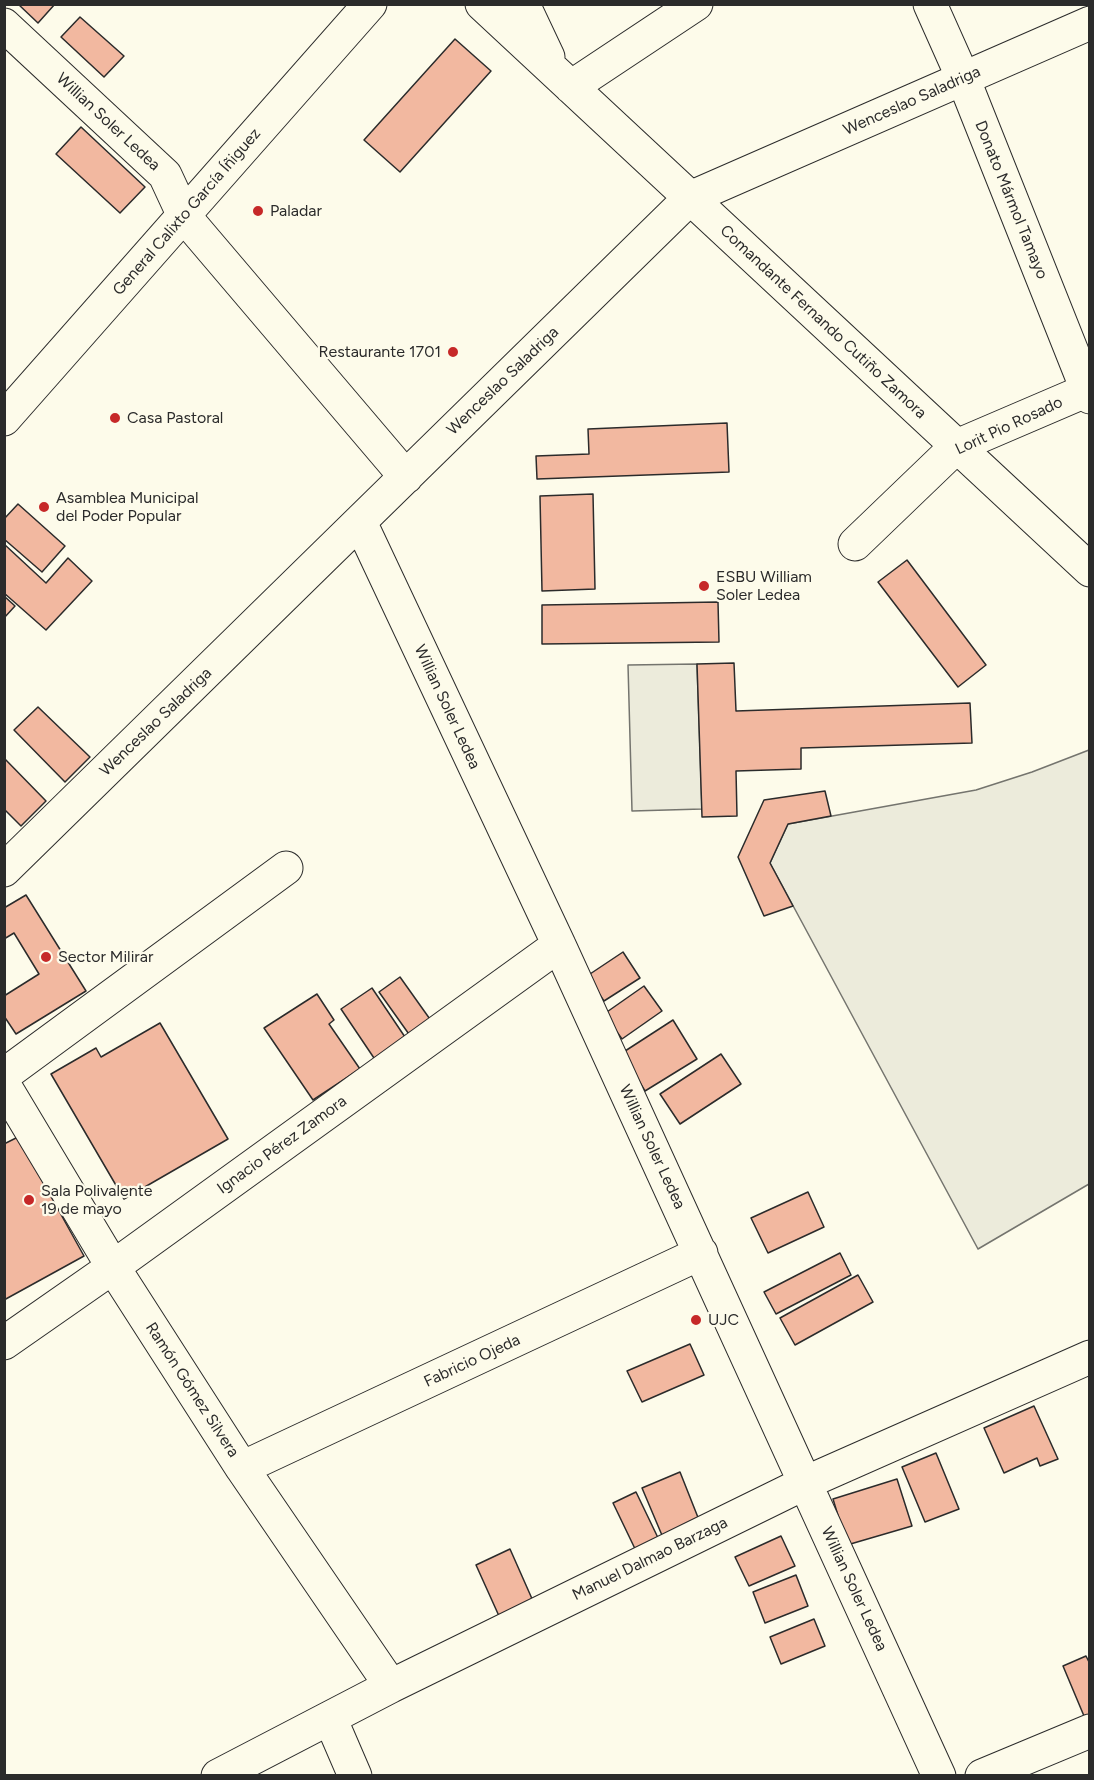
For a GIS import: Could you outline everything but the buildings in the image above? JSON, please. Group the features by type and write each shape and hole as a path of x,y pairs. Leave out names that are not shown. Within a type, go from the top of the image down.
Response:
{"street":[{"name":"General Calixto García Íñiguez","path":"4,419 370,4"},
{"name":"Comandante Fernando Cutiño Zamora","path":"482,4 1089,570"},
{"name":"Comandante Fernando Cutiño Zamora","path":"523,4 563,80"},
{"path":"563,80 696,4"},
{"name":"Donato Mármol Tamayo","path":"930,4 963,78 1088,392"},
{"name":"Wenceslao Saladriga","path":"4,870 690,198 1089,23"},
{"name":"Willian Soler Ledea","path":"4,25 165,175 184,216 406,477"},
{"name":"Lorit Pio Rosado","path":"855,544 957,446 1088,392"},
{"name":"Willian Soler Ledea","path":"360,522 559,945 939,1776"},
{"path":"4,1075 286,868"},
{"name":"Ignacio Pérez Zamora","path":"4,1343 559,945"},
{"name":"Ramón Gómez Silvera","path":"4,1085 113,1267 242,1468 391,1686"},
{"name":"Fabricio Ojeda","path":"242,1468 701,1254"},
{"name":"Manuel Dalmao Barzaga","path":"218,1776 391,1686 805,1483 1089,1357"},
{"path":"330,1718 355,1776"},
{"path":"981,1776 1089,1731"}],"shaded area":[{"path":"697,664 702,809 632,811 628,665"},
{"path":"1089,750 1089,1184 978,1249 770,863 788,824 976,790"}],"place":[{"name":"Paladar","path":"258,211"},
{"name":"Restaurante 1701","path":"453,352"},
{"name":"Casa Pastoral","path":"115,418"},
{"name":"Asamblea Municipal del Poder Popular","path":"44,507"},
{"name":"ESBU William Soler Ledea","path":"704,586"},
{"name":"Sector Milirar","path":"46,957"},
{"name":"Sala Polivalente 19 de mayo","path":"29,1200"},
{"name":"UJC","path":"696,1320"}]}
